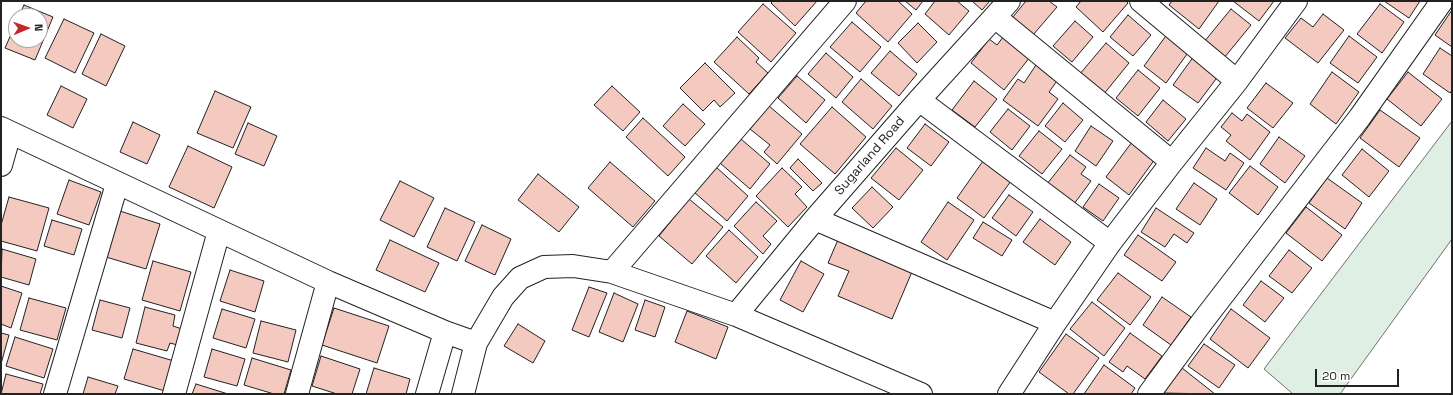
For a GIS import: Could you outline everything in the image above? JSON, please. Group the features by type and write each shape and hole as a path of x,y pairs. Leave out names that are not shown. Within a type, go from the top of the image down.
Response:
{"street":[{"path":"612,272 845,1"},
{"name":"Sugarland Road","path":"736,315 815,219 919,100 1010,1"},
{"path":"1141,1 1238,81"},
{"path":"1009,394 1055,323 1110,243 1172,162 1238,81 1296,1"},
{"path":"1149,394 1202,322 1360,117 1442,1"},
{"path":"995,17 1172,162"},
{"path":"919,100 1110,243"},
{"path":"1,165 6,130 117,184 328,282 445,332 476,343"},
{"path":"55,394 117,184"},
{"path":"815,219 1055,323"},
{"path":"174,394 219,231"},
{"path":"463,394 476,343 503,297 520,278 544,267 573,266 612,272 736,315 921,394"},
{"path":"297,394 328,282"},
{"path":"427,394 445,332"}],"green space":[{"path":"1452,121 1452,239 1340,394 1293,394 1264,369"}],"building":[{"path":"773,1 817,1 795,26 771,3"},
{"path":"866,1 898,1 912,14 888,42 856,13"},
{"path":"905,1 923,1 916,10"},
{"path":"935,1 957,1 969,11 949,35 925,14"},
{"path":"972,1 990,1 982,10"},
{"path":"1026,1 1049,1 1057,7 1033,35 1012,18"},
{"path":"1081,1 1126,1 1128,3 1103,32 1076,7"},
{"path":"1172,1 1219,1 1199,29 1169,5"},
{"path":"1233,1 1274,1 1259,21"},
{"path":"1384,1 1420,1 1409,18"},
{"path":"763,4 796,33 771,62 738,32"},
{"path":"1380,4 1404,22 1382,53 1357,34"},
{"path":"24,5 31,8 23,8"},
{"path":"1231,9 1251,25 1224,58 1204,42"},
{"path":"1452,10 1452,47 1435,35"},
{"path":"1323,14 1344,30 1318,63 1285,38 1301,18 1313,27"},
{"path":"48,15 53,17 48,29"},
{"path":"1128,15 1151,35 1133,56 1110,37"},
{"path":"64,19 94,33 75,73 45,58"},
{"path":"1075,21 1093,37 1072,62 1053,46"},
{"path":"852,22 881,47 860,72 830,47"},
{"path":"918,23 937,42 917,63 898,43"},
{"path":"1168,33 1190,50 1166,83 1144,66"},
{"path":"101,34 125,46 106,86 82,74"},
{"path":"1004,36 1030,57 1004,90 971,63 989,39 997,45"},
{"path":"1349,36 1377,57 1358,83 1330,63"},
{"path":"737,37 759,58 756,62 768,73 749,94 714,62"},
{"path":"8,41 8,48 40,48 35,60 5,48"},
{"path":"1106,43 1129,63 1103,95 1079,75"},
{"path":"1440,48 1452,56 1452,90 1450,93 1423,74"},
{"path":"890,51 917,74 899,96 871,73"},
{"path":"826,53 853,77 836,98 808,74"},
{"path":"1194,56 1219,75 1198,103 1173,85"},
{"path":"705,63 735,93 720,107 714,100 703,111 680,88"},
{"path":"1036,65 1057,81 1049,92 1058,99 1038,126 1003,100 1018,79 1024,83"},
{"path":"1138,70 1160,88 1138,116 1116,98"},
{"path":"1332,72 1359,92 1336,124 1310,104"},
{"path":"1408,72 1442,99 1421,126 1387,99"},
{"path":"797,76 825,100 806,123 778,98"},
{"path":"861,79 892,106 873,129 842,102"},
{"path":"974,81 997,99 975,127 952,110"},
{"path":"1266,83 1293,103 1273,128 1247,108"},
{"path":"61,86 87,99 73,128 47,115"},
{"path":"612,86 640,112 623,131 594,105"},
{"path":"215,91 251,107 233,148 197,133"},
{"path":"1163,100 1186,119 1168,141 1146,122"},
{"path":"1063,103 1083,120 1065,142 1045,126"},
{"path":"683,104 705,124 685,146 663,126"},
{"path":"769,106 802,134 777,164 764,152 770,145 750,129"},
{"path":"832,107 866,137 835,174 800,144"},
{"path":"1008,109 1030,126 1012,150 990,132"},
{"path":"1380,110 1420,138 1399,167 1360,138"},
{"path":"1232,113 1242,121 1247,114 1270,132 1250,160 1226,141 1231,135 1221,127"},
{"path":"643,118 685,157 668,176 626,137"},
{"path":"133,122 160,135 147,164 120,152"},
{"path":"248,123 277,136 264,166 235,154"},
{"path":"925,124 949,142 931,166 907,148"},
{"path":"1091,126 1113,141 1096,166 1075,151"},
{"path":"1039,131 1062,149 1042,174 1019,156"},
{"path":"1279,137 1305,156 1285,183 1260,164"},
{"path":"741,139 770,164 750,189 720,163"},
{"path":"1132,142 1155,159 1129,195 1106,177"},
{"path":"188,146 232,167 214,208 169,187"},
{"path":"896,148 923,170 899,200 871,178"},
{"path":"1206,148 1225,161 1230,153 1244,163 1226,190 1193,168"},
{"path":"1362,149 1389,171 1369,197 1342,175"},
{"path":"1070,155 1086,167 1081,174 1091,181 1074,204 1047,184"},
{"path":"798,159 822,183 813,191 790,168"},
{"path":"983,161 1011,181 984,218 957,198"},
{"path":"610,162 655,201 633,227 588,188"},
{"path":"1250,166 1278,187 1258,215 1229,193"},
{"path":"716,167 748,196 727,221 694,192"},
{"path":"782,168 802,187 795,194 807,207 788,227 756,196"},
{"path":"538,174 579,207 559,232 518,200"},
{"path":"1327,178 1362,203 1345,229 1309,203"},
{"path":"69,180 101,192 89,225 57,214"},
{"path":"400,181 434,198 414,237 380,220"},
{"path":"1194,183 1217,199 1200,225 1176,209"},
{"path":"1099,184 1119,198 1103,221 1083,207"},
{"path":"872,187 893,207 873,228 852,208"},
{"path":"1009,195 1033,212 1016,236 992,218"},
{"path":"9,197 49,208 37,251 1,241 1,225"},
{"path":"689,199 723,227 692,264 659,236"},
{"path":"756,202 777,221 763,236 771,244 763,254 734,226"},
{"path":"948,202 974,220 947,260 921,242"},
{"path":"1306,207 1342,235 1322,261 1286,233"},
{"path":"445,208 475,222 457,261 427,247"},
{"path":"1156,208 1194,233 1187,243 1174,234 1165,247 1141,232"},
{"path":"120,211 160,224 146,269 106,257"},
{"path":"1040,219 1071,242 1055,265 1023,242"},
{"path":"52,220 82,229 74,255 44,246"},
{"path":"983,222 1012,240 1002,256 973,238"},
{"path":"482,225 511,239 495,275 465,261"},
{"path":"729,230 758,257 736,283 706,256"},
{"path":"840,235 914,267 892,319 838,296 849,271 828,263"},
{"path":"1138,235 1176,262 1162,281 1124,255"},
{"path":"390,240 439,263 425,292 376,270"},
{"path":"2,249 36,259 29,285 1,277"},
{"path":"1289,250 1312,268 1292,293 1269,276"},
{"path":"153,261 191,272 180,311 142,300"},
{"path":"801,261 824,274 803,312 780,300"},
{"path":"230,270 264,281 255,312 220,301"},
{"path":"1118,273 1151,297 1130,325 1097,300"},
{"path":"1261,281 1284,298 1265,322 1243,305"},
{"path":"1,286 22,293 11,328 1,324"},
{"path":"589,287 607,293 589,337 572,330"},
{"path":"614,293 638,304 623,342 599,332"},
{"path":"1162,297 1191,317 1171,345 1143,325"},
{"path":"29,298 66,308 57,340 20,330"},
{"path":"100,300 130,308 122,338 92,330"},
{"path":"645,300 665,307 655,337 635,330"},
{"path":"1092,302 1125,328 1104,356 1070,329"},
{"path":"145,307 175,315 173,326 185,330 181,346 170,343 167,351 136,343"},
{"path":"334,308 389,326 377,363 322,345"},
{"path":"222,309 255,319 246,348 213,338"},
{"path":"1231,309 1270,338 1248,368 1210,339"},
{"path":"687,311 728,327 716,359 675,342"},
{"path":"261,321 296,330 288,362 253,353"},
{"path":"518,324 545,341 533,363 504,346"},
{"path":"1,333 9,335 1,364"},
{"path":"1130,333 1162,356 1145,379 1127,366 1123,372 1109,362"},
{"path":"1066,334 1099,358 1073,394 1069,394 1039,372"},
{"path":"15,337 53,349 44,378 6,366"},
{"path":"1204,344 1235,365 1219,388 1188,366"},
{"path":"133,349 174,361 165,391 124,379"},
{"path":"212,349 245,359 237,386 204,377"},
{"path":"321,356 360,369 352,394 337,394 312,386"},
{"path":"252,358 291,370 284,394 274,394 244,385"},
{"path":"1104,365 1135,388 1131,394 1084,394"},
{"path":"374,368 410,379 406,394 366,394"},
{"path":"1182,368 1215,394 1162,393"},
{"path":"6,374 43,384 40,394 1,394"},
{"path":"88,377 118,386 115,394 83,394"},
{"path":"196,384 228,394 192,394"}]}
